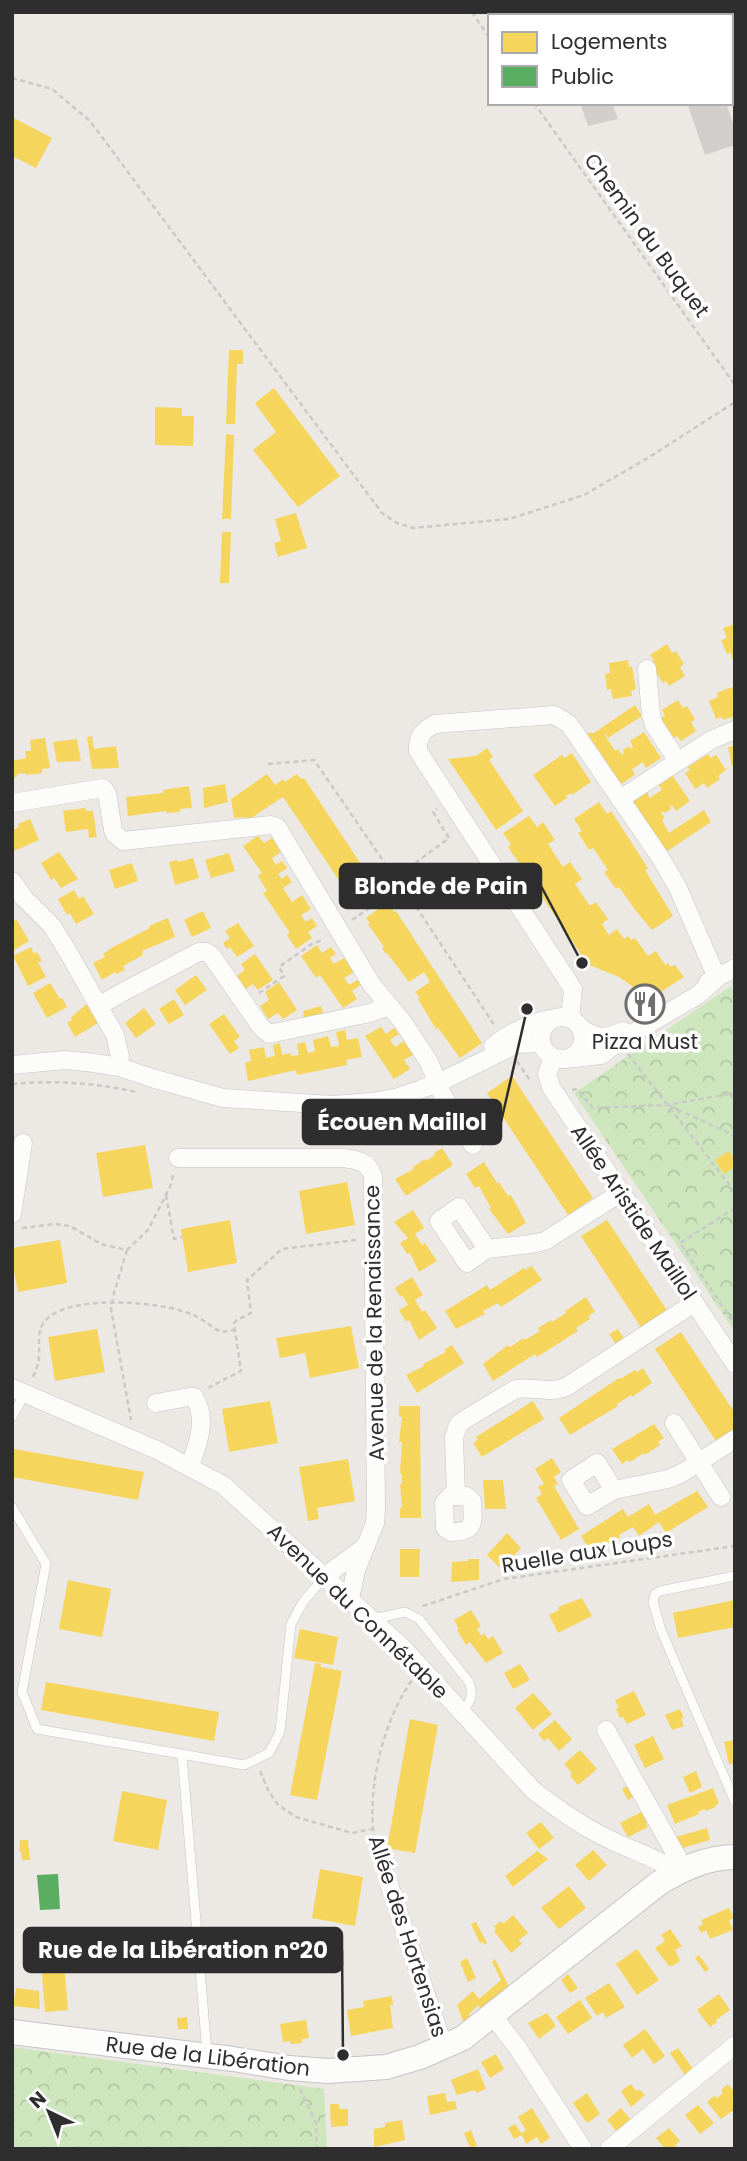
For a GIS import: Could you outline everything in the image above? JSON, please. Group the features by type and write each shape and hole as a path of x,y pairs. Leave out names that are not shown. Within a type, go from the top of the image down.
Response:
{"main road":[{"name":"Rue de la Libération","path":"12,2032 289,2068 328,2071 386,2067 444,2048 463,2038 659,1883 680,1870 715,1858 735,1857"},
{"path":"680,1870 699,1873 735,1872"}],"street":[{"path":"647,668 654,725 677,760"},
{"path":"559,1058 579,1052 583,1043 569,1022 573,989 418,751 417,741 421,734 435,724 554,715 569,724 660,857 678,888 717,978"},
{"path":"620,799 677,760 711,740 735,730"},
{"path":"12,803 103,788 107,793 115,834 123,841 271,825 277,827 372,985 429,1062 453,1114 474,1145"},
{"path":"12,881 24,898 52,926 99,1006 115,1035 120,1056 119,1067"},
{"path":"99,1006 199,952 206,952 211,955 265,1032 274,1034 370,1013 389,1006"},
{"path":"460,1072 503,1039 533,1023 569,1022 598,1038 625,1031 675,997 735,968"},
{"path":"569,1022 546,1024 541,1043 544,1050 559,1058 601,1055 618,1042 698,995 717,978"},
{"path":"12,1065 65,1060 119,1067 223,1098 333,1105 399,1097 438,1083 517,1044 541,1043"},
{"name":"Allée Aristide Maillol","path":"559,1058 547,1068 548,1080 620,1193 735,1363"},
{"path":"12,1214 23,1143"},
{"name":"Avenue de la Renaissance","path":"178,1157 358,1160 367,1165 373,1175 376,1509 375,1523 356,1570 350,1599"},
{"path":"487,1250 545,1241 620,1193"},
{"path":"456,1496 454,1438 458,1425 464,1420 516,1389 558,1391 566,1387 694,1303"},
{"name":"Avenue du Connétable","path":"19,1390 128,1437 223,1485 373,1619 422,1668 533,1790 553,1806 614,1842 680,1870"},
{"path":"156,1403 194,1398 197,1403 201,1433 190,1466"},
{"path":"674,1423 721,1497"},
{"path":"614,1490 668,1479 735,1439"},
{"path":"325,1576 366,1546"},
{"path":"606,1730 680,1870"},
{"name":"Allée des Hortensias","path":"388,1881 444,2048"},
{"path":"493,2016 583,2149"},
{"path":"609,2149 735,2045"}],"lane":[{"path":"12,1417 19,1390"},
{"path":"12,1507 46,1564 22,1692 37,1729 244,1765 269,1753 281,1732 292,1624 303,1602 325,1576"},
{"path":"735,1576 660,1591 655,1594 653,1602 661,1630 735,1802"},
{"path":"373,1619 405,1612 419,1619 469,1682 472,1699 462,1712"},
{"path":"182,1755 207,2056"}],"path":[{"path":"472,12 488,36"},
{"path":"12,78 52,89 90,121 382,513 397,523 413,528 509,519 584,495 735,402"},
{"name":"Chemin du Buquet","path":"535,105 735,385"},
{"path":"268,764 314,760 400,887 411,899 503,1039"},
{"path":"395,878 449,838 433,812 449,799"},
{"path":"244,1003 284,976 279,967 313,943 320,943 400,887"},
{"path":"618,1042 735,1192"},
{"path":"559,1099 577,1089 593,1108 667,1105 735,1093"},
{"path":"667,1105 735,1136"},
{"path":"128,1437 131,1418 114,1332 112,1301 127,1250 148,1230 166,1195 178,1157"},
{"path":"166,1195 174,1239 182,1237"},
{"path":"735,1208 680,1243 735,1325"},
{"path":"12,1230 55,1224 70,1226 101,1244 127,1250"},
{"path":"194,1398 217,1382 241,1371 234,1323 251,1313 247,1280 282,1249 355,1240 357,1237 373,1234"},
{"path":"19,1390 39,1359 39,1334 46,1319 64,1308 112,1301 180,1311 192,1314 221,1332 234,1330"},
{"path":"250,1302 258,1301"},
{"path":"729,1317 735,1313"},
{"name":"Ruelle aux Loups","path":"405,1612 503,1579 735,1546"},
{"name":"Allée des Hortensias","path":"388,1881 373,1829 375,1787 385,1735 395,1707 422,1668"},
{"path":"255,1760 278,1805 296,1817 352,1833 373,1829"},
{"path":"289,2068 316,2123 317,2149"}],"green space":[{"path":"731,986 735,995 735,1332 574,1093"},
{"path":"12,2047 324,2089 327,2149 12,2149"}],"building: Logements":[{"path":"12,117 52,138 36,168 12,156"},
{"path":"229,350 243,350 243,364 237,364 235,424 226,424"},
{"path":"274,388 340,476 298,507 253,450 276,432 255,403"},
{"path":"155,407 182,408 182,416 194,416 193,446 155,445"},
{"path":"226,434 234,435 231,519 222,519"},
{"path":"296,513 307,548 278,557 274,543 281,541 275,519"},
{"path":"222,532 231,532 229,583 220,583"},
{"path":"735,624 734,664 731,653 727,654 721,640 727,638 723,628"},
{"path":"667,644 672,653 676,651 684,664 680,667 685,676 669,686 666,681 663,683 650,663 654,660 650,655"},
{"path":"628,660 629,667 632,666 636,689 631,691 632,696 613,699 611,689 607,690 605,674 610,673 609,663"},
{"path":"732,687 735,689 735,716 716,719 709,701 718,697 717,693"},
{"path":"678,700 683,708 687,706 695,719 691,722 696,731 681,741 677,736 674,738 661,718 665,716 662,710"},
{"path":"635,705 642,716 608,738 605,735 615,751 618,749 622,755 623,750 629,746 631,749 633,747 630,741 644,732 661,758 646,768 643,762 632,769 635,775 621,784 587,733 594,733"},
{"path":"92,736 94,749 116,746 119,768 92,769 87,737"},
{"path":"45,738 50,768 42,769 42,773 17,774 17,777 12,778 12,761 26,758 25,751 31,751 30,740"},
{"path":"77,739 81,761 57,762 53,742"},
{"path":"735,746 735,765 732,766 728,747"},
{"path":"487,748 493,757 489,760 523,811 496,830 448,759 476,756"},
{"path":"572,753 591,782 566,796 567,798 555,806 533,775 562,755 564,758"},
{"path":"708,754 710,758 716,755 726,770 718,776 720,779 707,788 704,783 695,789 685,773 690,770 688,767"},
{"path":"267,774 275,785 297,774 301,779 304,778 378,894 357,907 283,797 248,820 246,817 234,818 231,799"},
{"path":"672,775 690,801 676,811 672,805 671,809 661,813 669,833 704,810 711,822 666,852 632,801 647,792 650,798 662,790 658,784"},
{"path":"225,784 228,802 204,808 203,788"},
{"path":"189,786 192,808 180,809 180,812 128,816 126,797 163,793 163,790"},
{"path":"599,802 607,814 611,811 648,868 645,870 673,916 652,930 619,887 616,889 604,872 608,870 593,848 589,850 578,833 582,831 574,819"},
{"path":"85,808 86,811 93,811 97,837 89,838 88,829 66,832 63,811"},
{"path":"529,816 537,827 543,822 555,840 548,844 563,867 570,862 582,879 575,884 590,906 596,902 608,919 602,924 609,935 617,929 624,939 628,936 631,940 635,938 648,956 656,951 665,965 675,965 684,977 650,999 632,989 635,988 619,977 582,962 578,956 581,954 508,847 511,845 503,833"},
{"path":"30,819 39,840 14,851 12,830"},
{"path":"258,836 264,843 272,838 281,852 272,858 276,865 282,861 287,868 278,874 282,879 287,875 292,882 283,888 292,902 302,895 311,909 301,915 306,922 312,918 317,926 308,932 312,938 296,949 287,935 290,933 263,893 267,891 258,876 262,873 243,846"},
{"path":"59,852 78,879 61,888 54,878 51,880 41,863"},
{"path":"229,853 235,871 211,878 205,860"},
{"path":"193,858 199,878 175,885 169,862"},
{"path":"132,863 138,881 115,889 109,870"},
{"path":"74,890 79,899 83,896 94,914 76,924 58,899"},
{"path":"388,902 482,1043 460,1058 438,1028 436,1029 415,992 430,982 424,972 409,982 386,954 368,924 370,923 366,918"},
{"path":"203,911 211,928 192,937 184,920"},
{"path":"12,917 17,920 29,941 12,951"},
{"path":"168,918 175,937 142,951 143,955 123,966 125,970 116,974 115,972 102,980 93,963 105,957 103,954 113,947"},
{"path":"238,923 254,946 237,957 230,947 227,949 223,943 230,938 225,931"},
{"path":"317,945 322,953 331,947 336,954 330,958 334,964 344,958 354,972 344,978 349,985 359,979 362,984 352,991 357,999 343,1008 320,975 316,978 301,956"},
{"path":"31,947 42,961 38,962 46,977 28,986 13,956"},
{"path":"255,954 273,980 258,990 253,984 243,991 234,978 245,970 241,964"},
{"path":"196,975 207,990 185,1005 175,990"},
{"path":"279,982 297,1010 283,1019 278,1013 268,1019 260,1006 269,1000 265,992"},
{"path":"50,983 67,1007 47,1018 33,993"},
{"path":"174,999 184,1015 169,1024 159,1009"},
{"path":"87,1004 98,1023 75,1037 67,1023"},
{"path":"321,1006 324,1017 304,1022 303,1011"},
{"path":"144,1008 156,1024 136,1038 125,1023"},
{"path":"224,1014 240,1037 234,1041 239,1048 230,1054 209,1024"},
{"path":"381,1027 386,1034 394,1028 399,1034 390,1040 395,1047 404,1041 413,1055 404,1060 410,1069 394,1079 365,1036"},
{"path":"345,1030 347,1040 358,1038 362,1057 346,1060 347,1065 297,1075 296,1070 248,1081 245,1063 251,1061 249,1050 264,1047 266,1058 275,1056 273,1045 280,1043 282,1055 299,1055 297,1044 305,1042 308,1053 315,1051 313,1040 328,1036 331,1047 339,1046 336,1032"},
{"path":"512,1076 593,1198 568,1215 487,1093"},
{"path":"145,1145 153,1188 103,1197 96,1153"},
{"path":"442,1148 453,1165 406,1196 395,1179 414,1169 413,1167 425,1159 426,1161"},
{"path":"729,1151 735,1160 735,1167 724,1174 715,1160"},
{"path":"484,1162 497,1183 499,1182 508,1196 511,1195 526,1223 508,1234 489,1209 491,1208 479,1186 475,1188 466,1174"},
{"path":"347,1182 355,1225 306,1234 299,1191"},
{"path":"413,1210 424,1228 415,1234 437,1261 419,1272 410,1253 407,1254 400,1243 408,1238 394,1222"},
{"path":"230,1220 237,1263 188,1272 181,1229"},
{"path":"607,1220 668,1312 642,1329 581,1236"},
{"path":"60,1240 67,1283 18,1292 12,1248"},
{"path":"532,1266 542,1280 501,1307 498,1303 483,1311 485,1314 456,1329 445,1311 487,1285 490,1290 524,1268 525,1270"},
{"path":"412,1277 423,1295 415,1300 437,1328 419,1340 409,1320 406,1322 399,1310 408,1305 395,1288"},
{"path":"586,1297 595,1312 588,1316 590,1319 576,1328 578,1331 493,1381 483,1364 508,1345 510,1347 540,1331 538,1328 566,1313 565,1311"},
{"path":"351,1326 359,1368 310,1378 305,1353 280,1358 276,1338"},
{"path":"97,1329 105,1372 55,1381 48,1337"},
{"path":"618,1329 624,1339 616,1344 609,1334"},
{"path":"681,1332 735,1413 735,1428 716,1441 655,1349"},
{"path":"452,1345 464,1363 417,1393 406,1375 446,1352 444,1350"},
{"path":"643,1368 652,1383 570,1435 559,1418 619,1378"},
{"path":"270,1401 278,1443 229,1452 222,1409"},
{"path":"533,1401 544,1419 482,1457 473,1443 478,1440 476,1437"},
{"path":"399,1406 420,1406 421,1518 400,1518 402,1442 399,1442 402,1417 399,1417"},
{"path":"654,1424 664,1438 658,1442 660,1445 645,1455 644,1453 622,1464 612,1449"},
{"path":"14,1449 144,1472 138,1500 12,1477"},
{"path":"552,1458 561,1472 554,1477 558,1484 554,1486 579,1529 561,1540 536,1498 542,1494 538,1487 544,1484 535,1469"},
{"path":"348,1459 355,1501 317,1508 319,1519 308,1521 299,1467"},
{"path":"483,1480 503,1480 506,1509 485,1509"},
{"path":"697,1491 708,1507 666,1533 659,1522 639,1536 633,1527 592,1553 581,1536 623,1509 628,1517 649,1504 655,1515"},
{"path":"507,1533 521,1548 501,1569 487,1555"},
{"path":"400,1549 420,1549 419,1577 400,1577"},
{"path":"479,1559 479,1580 451,1582 452,1562"},
{"path":"68,1580 111,1589 102,1637 59,1629"},
{"path":"582,1598 592,1616 558,1633 549,1615 559,1610 558,1607"},
{"path":"735,1600 735,1627 678,1638 673,1613"},
{"path":"471,1610 481,1626 477,1629 481,1636 484,1633 488,1639 493,1636 503,1653 486,1663 470,1642 466,1645 454,1620"},
{"path":"300,1629 338,1637 333,1665 294,1658"},
{"path":"315,1663 321,1664 321,1667 342,1671 317,1800 290,1795"},
{"path":"520,1664 530,1680 513,1689 504,1673"},
{"path":"46,1682 219,1712 214,1741 41,1710"},
{"path":"634,1691 646,1715 627,1724 623,1717 620,1718 615,1700"},
{"path":"533,1693 552,1714 533,1730 515,1708"},
{"path":"680,1709 684,1726 672,1730 665,1715"},
{"path":"410,1719 438,1725 415,1853 387,1848"},
{"path":"555,1720 572,1739 559,1751 548,1738 544,1741 538,1734"},
{"path":"653,1736 664,1759 645,1768 634,1745"},
{"path":"735,1740 735,1763 729,1764 724,1742"},
{"path":"580,1750 597,1769 578,1785 564,1764"},
{"path":"696,1771 702,1787 690,1793 683,1777"},
{"path":"629,1785 637,1795 628,1800 622,1789"},
{"path":"713,1788 719,1804 715,1805 716,1807 706,1811 705,1809 675,1824 667,1805"},
{"path":"122,1791 167,1800 158,1850 113,1841"},
{"path":"645,1810 650,1821 646,1823 648,1827 628,1837 620,1823"},
{"path":"541,1822 554,1838 539,1849 526,1833"},
{"path":"707,1828 710,1840 679,1849 676,1837"},
{"path":"20,1840 28,1840 30,1860 22,1860"},
{"path":"593,1850 607,1865 589,1881 575,1865"},
{"path":"537,1851 548,1859 513,1887 505,1876"},
{"path":"320,1869 363,1877 355,1926 312,1918"},
{"path":"569,1886 586,1908 559,1929 541,1908"},
{"path":"729,1908 734,1918 729,1920 733,1930 710,1939 706,1930 701,1933 698,1927 703,1924 701,1920"},
{"path":"513,1915 528,1933 519,1940 522,1944 511,1953 494,1931 494,1926 501,1921 503,1924"},
{"path":"476,1922 487,1943 484,1945 483,1942 480,1943 471,1924"},
{"path":"670,1929 682,1946 675,1950 680,1961 672,1966 669,1966 655,1948 665,1941 661,1935"},
{"path":"637,1949 659,1980 637,1995 616,1964"},
{"path":"63,1950 68,2010 45,2012 40,1952"},
{"path":"699,1955 709,1969 705,1972 695,1958"},
{"path":"467,1958 476,1978 468,1982 460,1962"},
{"path":"495,1959 511,1991 483,2013 478,2005 469,2014 472,2021 465,2027 457,2005 473,1991 479,1999 501,1980 492,1962"},
{"path":"568,1974 578,1988 570,1993 561,1980"},
{"path":"609,1983 625,2007 606,2018 603,2012 597,2016 585,1998"},
{"path":"16,1988 39,1991 40,2009 13,2006"},
{"path":"719,1994 730,2010 710,2027 697,2010"},
{"path":"392,1996 393,2005 390,2005 393,2028 351,2036 347,2010 364,2007 363,2001"},
{"path":"580,2000 592,2018 568,2034 556,2017"},
{"path":"547,2013 556,2026 539,2039 528,2023"},
{"path":"187,2017 188,2029 178,2029 177,2018"},
{"path":"306,2020 309,2038 302,2039 302,2043 283,2042 280,2024"},
{"path":"645,2029 665,2056 654,2064 643,2049 632,2058 623,2045"},
{"path":"678,2048 693,2069 685,2075 670,2053"},
{"path":"496,2054 504,2069 490,2078 481,2062"},
{"path":"478,2069 486,2089 457,2095 451,2080"},
{"path":"631,2084 636,2091 639,2089 645,2095 631,2107 621,2091"},
{"path":"728,2084 735,2093 735,2109 721,2119 707,2102 723,2093 721,2090"},
{"path":"445,2093 447,2102 455,2101 457,2109 430,2115 427,2096"},
{"path":"587,2093 600,2114 587,2123 573,2103"},
{"path":"330,2104 339,2104 339,2109 348,2109 348,2126 331,2127"},
{"path":"698,2105 714,2123 700,2134 685,2115"},
{"path":"532,2108 550,2138 541,2144 537,2137 526,2144 522,2135 514,2139 508,2128 515,2124 521,2133 526,2130 518,2117"},
{"path":"621,2108 631,2120 617,2132 607,2120"},
{"path":"402,2120 405,2140 374,2147 374,2129 385,2127 385,2123"},
{"path":"669,2128 680,2141 675,2145 677,2149 665,2149 656,2138"},
{"path":"471,2130 477,2146 470,2148 464,2133"}],"building: Public":[{"path":"58,1874 60,1909 40,1910 37,1875"}],"building: Autres":[{"path":"613,105 618,119 588,126 581,106"},
{"path":"688,105 727,105 735,129 735,145 705,155"}],"place":[{"name":"Blonde de Pain","path":"582,963"},
{"name":"Pizza Must","path":"645,1004"},
{"name":"Écouen Maillol","path":"527,1009"},
{"name":"Rue de la Libération n°20","path":"343,2055"}]}
